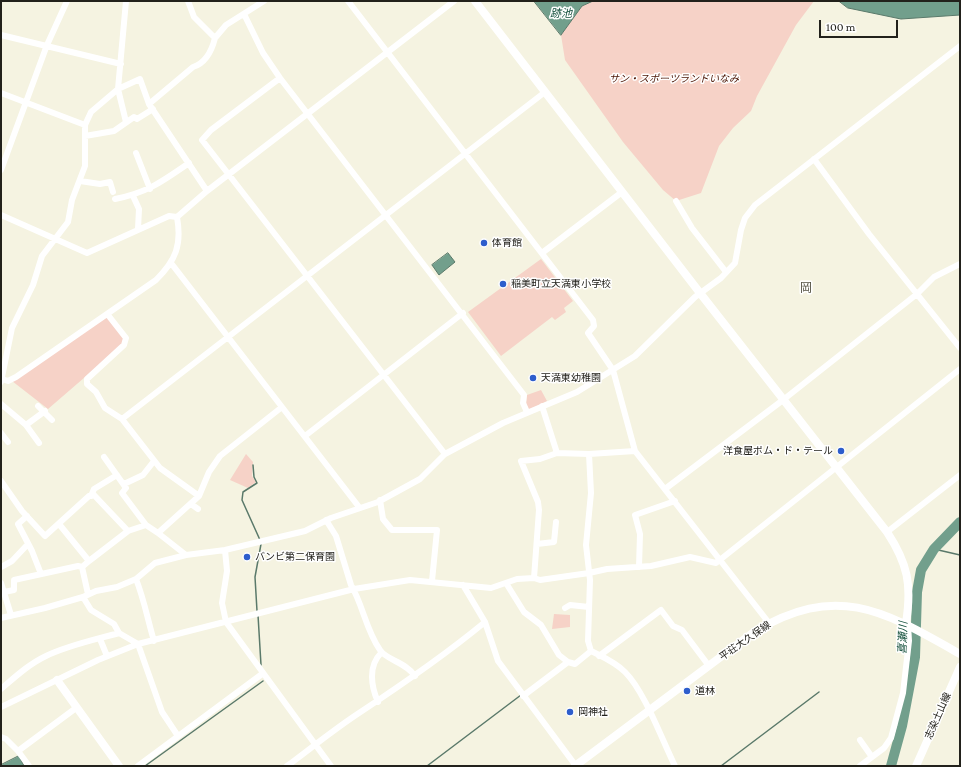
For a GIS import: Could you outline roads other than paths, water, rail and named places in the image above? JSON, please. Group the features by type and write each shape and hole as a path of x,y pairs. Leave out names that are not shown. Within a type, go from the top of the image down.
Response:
{"street":[{"path":"1,170 47,45 67,1"},
{"path":"126,1 118,89 126,122"},
{"path":"188,1 194,17 215,38"},
{"path":"85,136 114,131 134,117 137,119 212,51 215,38 226,24 264,1"},
{"path":"348,1 593,320 594,326 588,332 613,370 635,451 769,623"},
{"path":"1,215 86,253 169,216 177,217 207,190 229,175 454,1"},
{"path":"474,1 887,532 902,557 909,580 908,624 910,641 900,706 888,743 860,766"},
{"path":"244,14 263,53 280,78 463,313 524,395 523,403 527,412"},
{"path":"1,35 121,64"},
{"path":"1,618 85,595 96,590 117,587 136,579 156,563 186,555 225,550 305,531 326,520 380,500 420,479 444,454 527,412 577,392 635,356 675,315 700,293 721,278 735,263 741,230 745,218 755,205 960,46"},
{"path":"280,78 211,130 202,140 444,454"},
{"path":"177,217 180,240 171,263 156,280 108,315 12,379 8,381 1,381 12,328 33,285 42,256 56,240 68,222 72,200 85,166 85,124 91,112 118,89 140,79 151,107 207,190"},
{"path":"122,419 227,336 545,92"},
{"path":"1,93 85,124"},
{"path":"136,153 150,189"},
{"path":"814,159 869,234 960,348"},
{"path":"115,199 134,196 150,189 189,163"},
{"path":"80,181 100,184 110,182 113,192"},
{"path":"542,253 622,192"},
{"path":"134,196 138,208 138,229"},
{"path":"676,201 692,228 726,272"},
{"path":"171,263 359,507"},
{"path":"666,489 783,400 917,294 934,277 960,264"},
{"path":"305,436 463,313"},
{"path":"108,315 126,338 126,341 124,345 87,379 87,384 96,392 105,408 122,419 160,468 199,496"},
{"path":"1,708 107,656 138,644 354,589 410,580 491,588 517,579 534,578 540,580 607,569 651,566 690,557 716,563 960,369"},
{"path":"1,404 26,425 39,443"},
{"path":"38,406 45,411 52,420"},
{"path":"542,406 557,453"},
{"path":"158,533 199,496 209,472 220,456 282,407"},
{"path":"26,425 45,411"},
{"path":"1,433 8,442"},
{"path":"534,578 539,528 538,502 521,461 540,459 557,453 589,454 635,451"},
{"path":"589,454 591,493 586,544 589,573 588,641 591,652 615,664 626,673 641,694 676,766"},
{"path":"104,457 124,484 126,488 122,493 146,525 186,555"},
{"path":"124,484 143,476 154,461"},
{"path":"1,481 27,516 45,536 91,496 94,489 117,475"},
{"path":"887,532 960,475"},
{"path":"91,496 94,495 128,531"},
{"path":"380,500 383,519 392,530 437,530 432,581"},
{"path":"639,567 640,534 636,515 674,501"},
{"path":"191,504 198,509"},
{"path":"27,516 18,524 41,574"},
{"path":"326,520 336,536 370,633 381,652 410,669 414,676"},
{"path":"537,544 554,542 556,522"},
{"path":"59,524 89,561"},
{"path":"4,592 14,590 14,580 82,567 128,531 146,525"},
{"path":"1,567 12,560 28,544"},
{"path":"225,550 227,571 222,603 226,622 262,674 331,766"},
{"path":"82,567 85,595 91,610 114,624 119,633 138,644 162,712 178,736"},
{"path":"136,579 142,593 144,608 154,641"},
{"path":"1,583 11,615"},
{"path":"506,583 524,612 541,625 559,655 568,662 575,664 591,652"},
{"path":"463,585 485,622 498,661 575,766"},
{"path":"565,608 570,605 589,607"},
{"name":"平荘大久保線","path":"575,766 769,623 797,611 822,606 846,606 867,609 889,615 908,624 960,654"},
{"path":"599,656 661,610 673,626 682,630 709,666"},
{"path":"287,766 356,715 378,702 414,676 485,622"},
{"path":"1,689 23,670 45,656 84,642 119,633"},
{"path":"100,639 107,656"},
{"path":"378,702 372,684 373,666 381,652"},
{"path":"523,696 568,662"},
{"name":"志染土山線","path":"916,766 960,667"},
{"path":"138,766 262,674"},
{"path":"57,680 119,766"},
{"path":"18,751 76,708"},
{"path":"1,737 6,739 18,751 29,766"},
{"path":"860,740 872,757"}],"water":[{"name":"跡池","path":"534,1 593,1 582,6 561,35"},
{"path":"839,1 960,1 960,15 901,19 848,8"},
{"path":"448,253 455,262 439,275 432,265"},
{"path":"19,756 24,766 1,766 1,765"}],"waterway":[{"path":"253,465 254,477 257,483 243,492 242,500 260,540"},
{"name":"喜瀬川","path":"891,766 902,726 915,657 917,592 921,570 934,549 960,522"},
{"path":"257,611 255,577 261,544"},
{"path":"934,549 960,555"},
{"path":"258,615 261,665"},
{"path":"145,766 263,681"},
{"path":"721,766 819,692"},
{"path":"427,766 521,695"}],"place":[{"name":"体育館","path":"484,243"},
{"name":"稲美町立天満東小学校","path":"503,284"},
{"name":"天満東幼稚園","path":"533,378"},
{"name":"洋食屋ポム・ド・テール","path":"841,451"},
{"name":"バンビ第二保育園","path":"247,557"},
{"name":"道林","path":"687,691"},
{"name":"岡神社","path":"570,712"}],"district":[{"name":"岡","path":"806,288"}],"park label":[{"name":"サン・スポーツランドいなみ","path":"674,79"}]}
